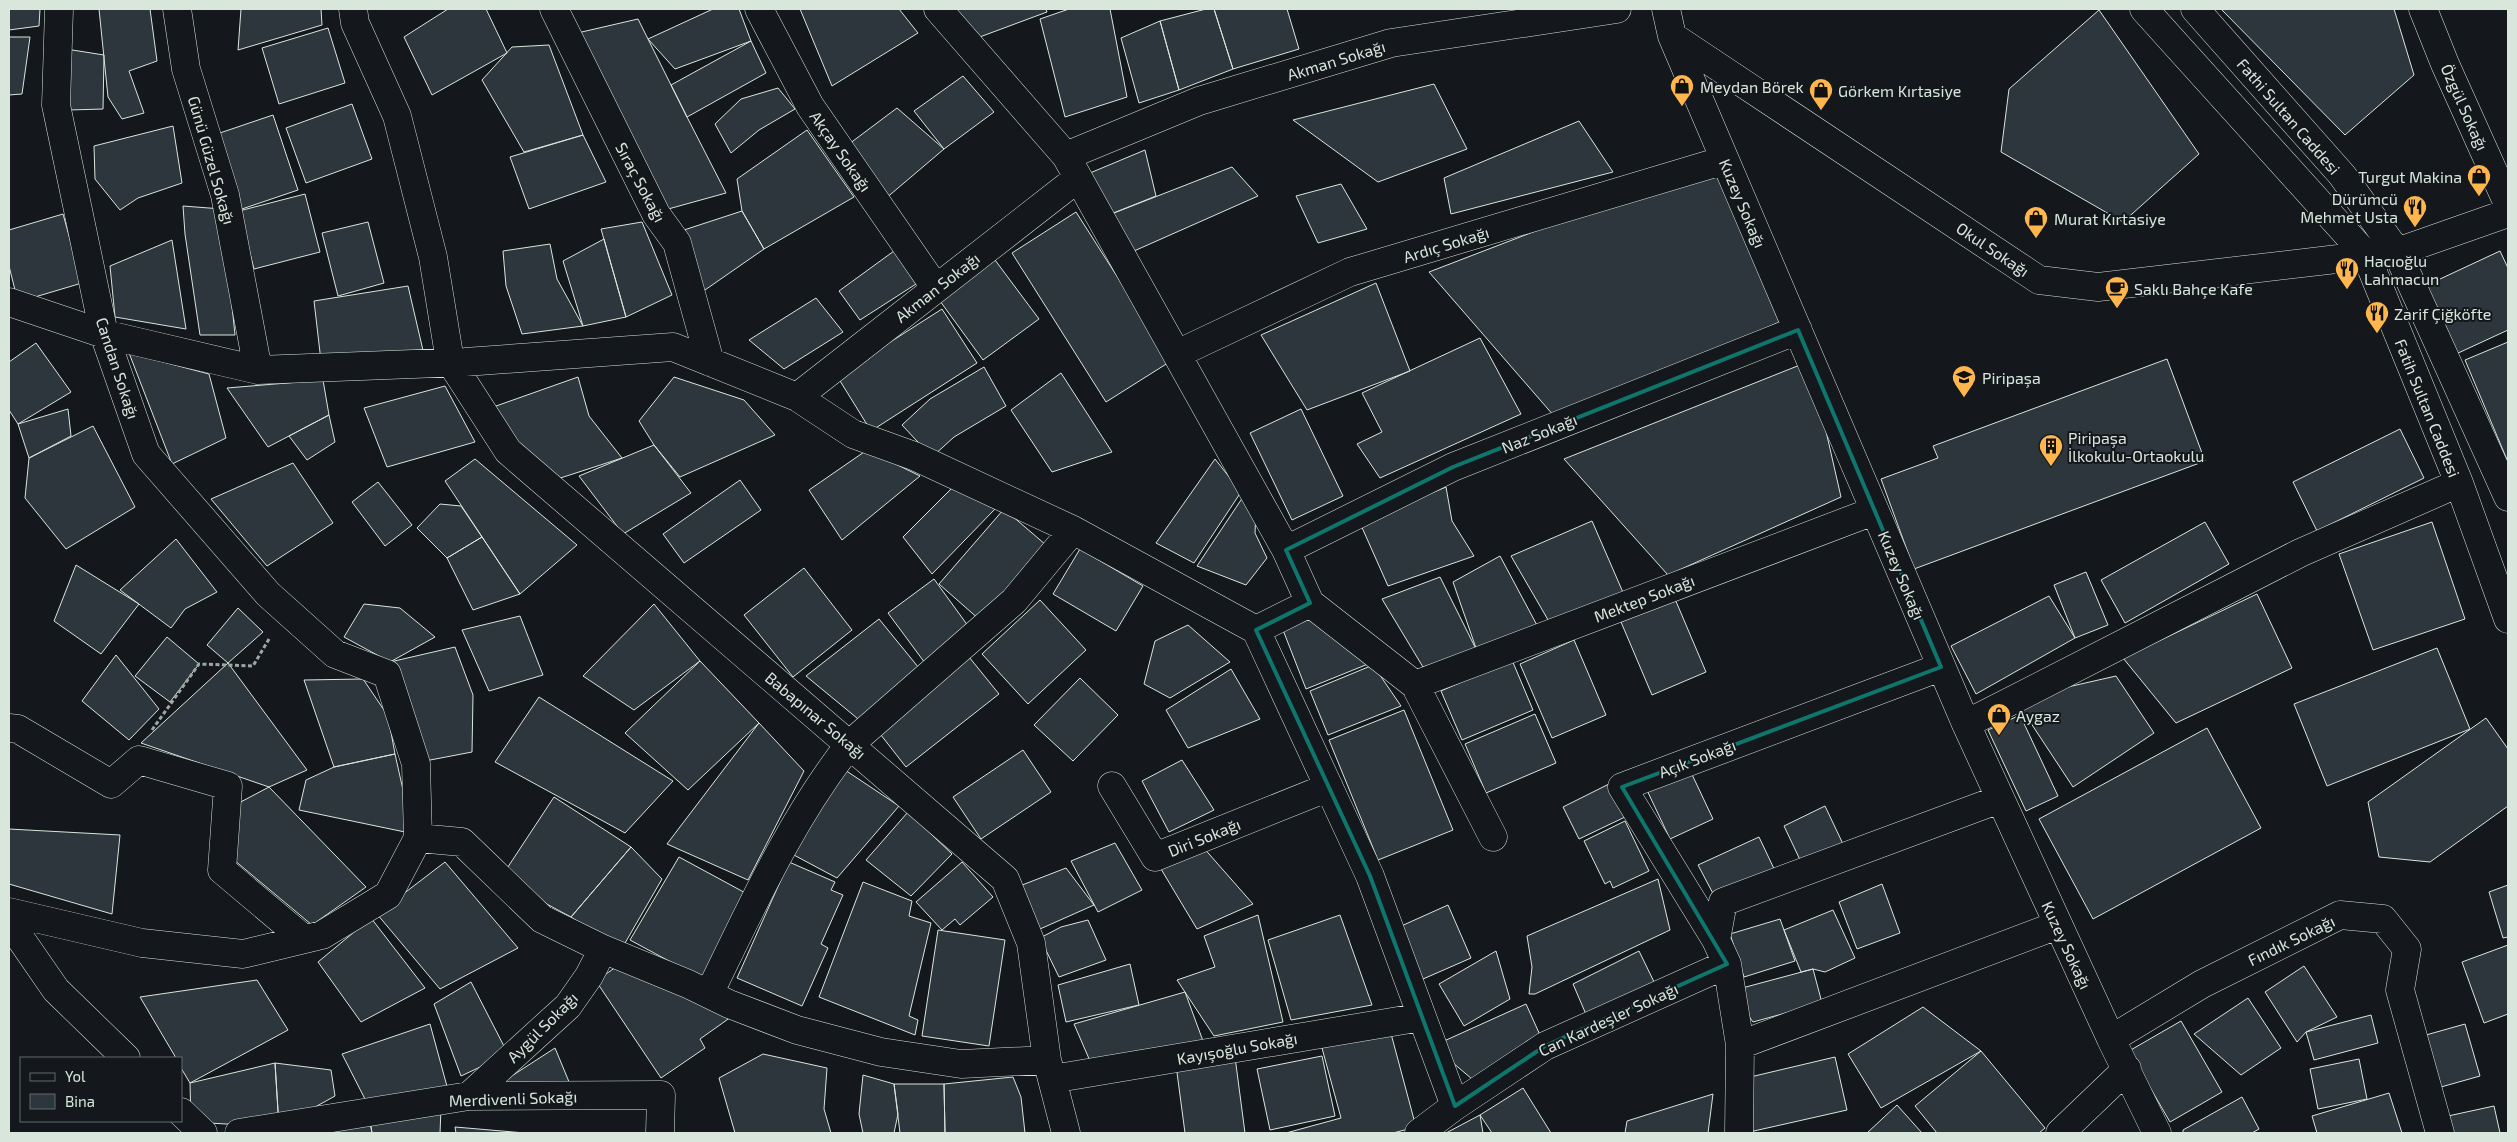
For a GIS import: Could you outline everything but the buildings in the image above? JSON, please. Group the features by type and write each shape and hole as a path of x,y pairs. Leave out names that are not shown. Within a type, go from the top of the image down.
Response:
{"street":[{"name":"Candan Sokağı","path":"59,9 56,104 104,334 146,454 268,594 335,654 387,674 416,764 418,838"},
{"name":"Günü Güzel Sokağı","path":"177,9 186,69 225,196 258,370"},
{"path":"353,9 355,23 397,116 433,257 450,361"},
{"name":"Sıraç Sokağı","path":"554,9 656,214 677,243 710,362"},
{"name":"Akçay Sokağı","path":"758,9 810,106 935,287"},
{"path":"938,9 1072,167 1286,550 1310,602 1415,685 1493,837"},
{"name":"Akman Sokağı","path":"797,397 935,287 1072,167 1199,101 1391,43 1617,9"},
{"name":"Kuzey Sokağı","path":"1666,9 1672,36 1941,667 2058,925 2157,1133"},
{"name":"Fatih Sultan Caddesi","path":"2144,9 2366,255 2459,483 2508,620"},
{"name":"Fathi Sultan Caddesi","path":"2195,9 2342,175 2397,252 2508,496"},
{"name":"Özgül Sokağı","path":"2424,9 2445,64 2508,204"},
{"name":"Okul Sokağı","path":"1672,36 2039,280 2098,288 2397,252 2508,213"},
{"name":"Ardıç Sokağı","path":"1177,354 1350,272 1725,160"},
{"path":"9,302 104,334 258,370 450,361 673,347 797,397 853,434 914,456 1073,530 1256,630 1370,876 1455,1106"},
{"name":"Naz Sokağı","path":"1286,550 1453,467 1798,330"},
{"name":"Babapınar Sokağı","path":"450,361 508,451 1005,878 1031,943 1050,1070 1066,1133"},
{"path":"1966,724 2300,553 2459,483"},
{"name":"Mektep Sokağı","path":"1415,685 1874,511"},
{"path":"709,994 760,887 829,770 850,744 1014,601 1073,530"},
{"path":"1256,630 1310,602"},
{"name":"Açık Sokağı","path":"1716,940 1622,787 1941,667"},
{"path":"9,728 18,729 111,784 139,760 228,786 222,870 304,939"},
{"name":"Diri Sokağı","path":"1112,786 1155,857 1329,787"},
{"path":"1739,1133 1740,1045 1727,964 1716,940 1723,902 2000,799"},
{"path":"9,912 142,943 243,954 322,935 388,895 418,838"},
{"name":"Kayışoğlu Sokağı","path":"418,838 462,842 542,919 603,949 797,1030 881,1052 961,1064 1050,1070 1422,1017"},
{"name":"Fındık Sokağı","path":"2111,1039 2202,984 2340,915 2383,919 2407,949 2400,990 2440,1133"},
{"path":"9,922 56,990 125,1057"},
{"path":"1740,1045 2058,925"},
{"name":"Aygül Sokağı","path":"469,1096 568,1006 589,976 603,949"},
{"name":"Can Kardeşler Sokağı","path":"1419,1133 1455,1106 1545,1046 1727,964"},
{"path":"2060,1133 2127,1069"},
{"name":"Merdivenli Sokağı","path":"239,1133 469,1096 661,1094 660,1133"},
{"path":"182,1113 203,1133"}],"path":[{"path":"119,777 199,664 253,666 286,610"}],"highlighted area":[{"path":"1798,330 1941,667 1622,787 1727,964 1545,1046 1455,1106 1370,876 1256,630 1310,603 1286,550 1453,467"}],"place":[{"name":"Meydan Börek","path":"1682,107"},
{"name":"Görkem Kırtasiye","path":"1821,111"},
{"name":"Turgut Makina","path":"2479,197"},
{"name":"Dürümcü Mehmet Usta","path":"2415,228"},
{"name":"Murat Kırtasiye","path":"2036,239"},
{"name":"Hacıoğlu Lahmacun","path":"2347,290"},
{"name":"Saklı Bahçe Kafe","path":"2117,309"},
{"name":"Zarif Çiğköfte","path":"2377,334"},
{"name":"Piripaşa","path":"1964,398"},
{"name":"Piripaşa İlkokulu-Ortaokulu","path":"2051,467"},
{"name":"Aygaz","path":"1999,736"}]}
